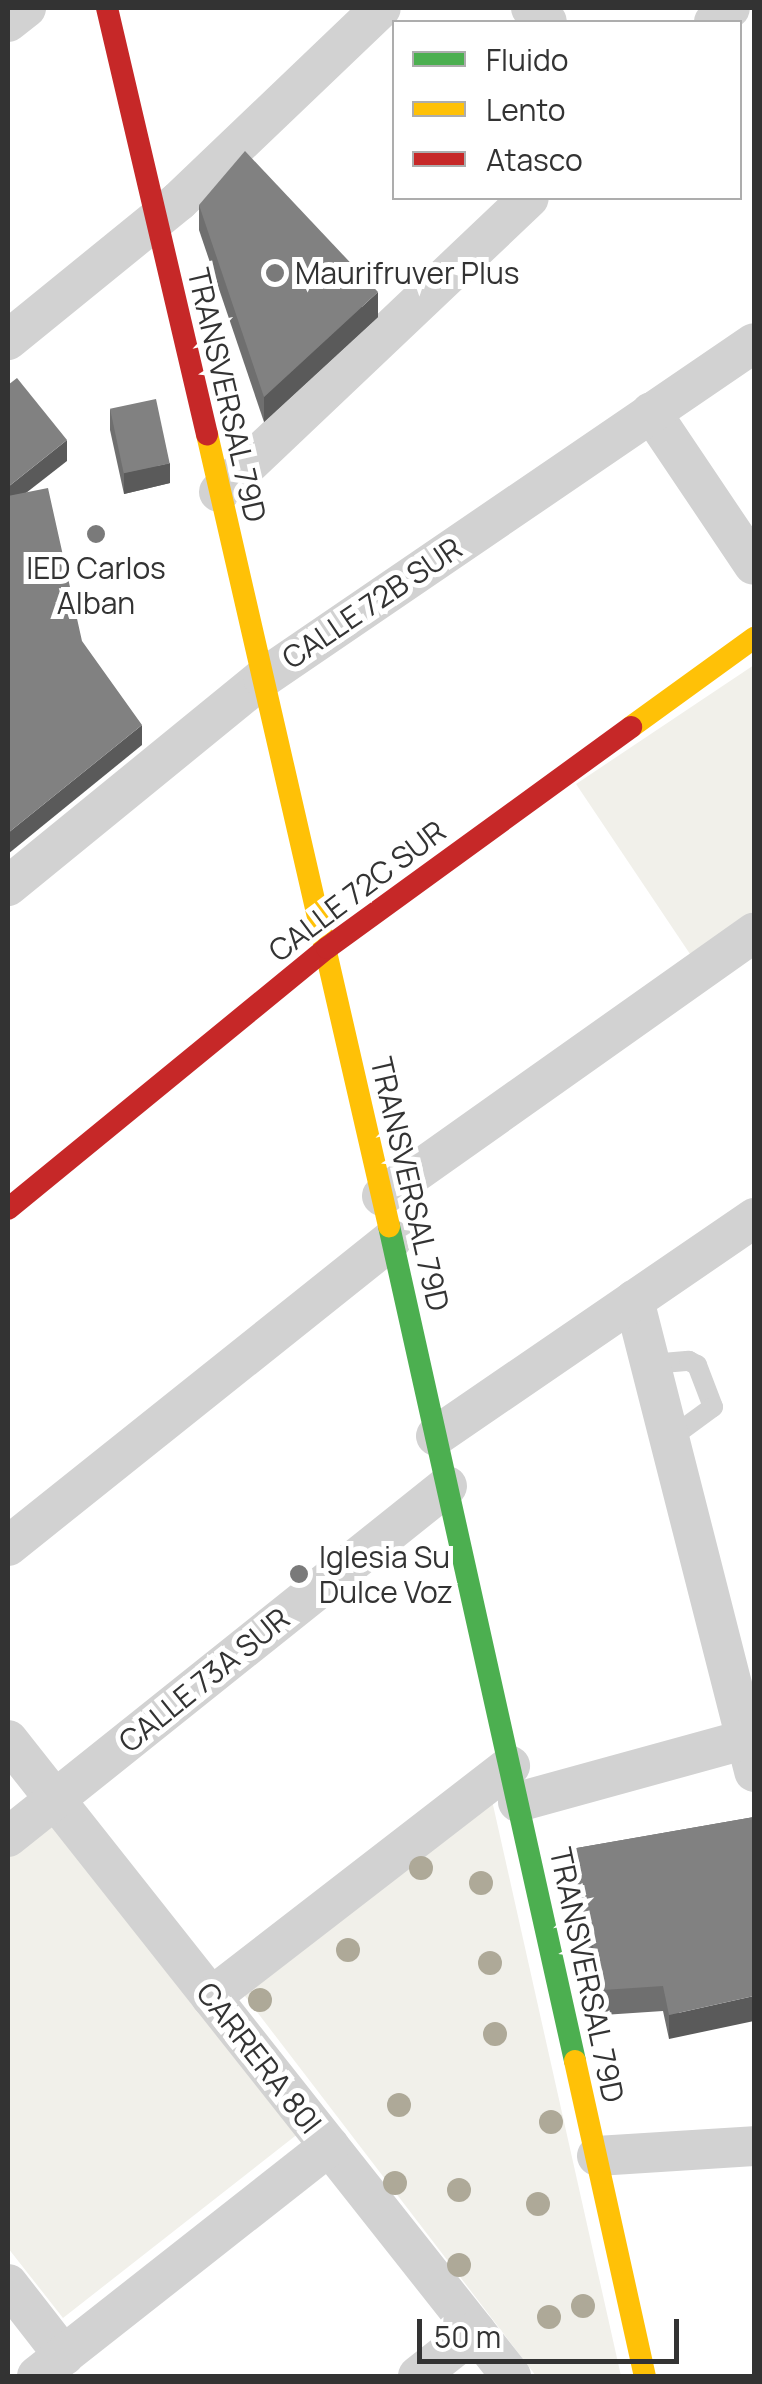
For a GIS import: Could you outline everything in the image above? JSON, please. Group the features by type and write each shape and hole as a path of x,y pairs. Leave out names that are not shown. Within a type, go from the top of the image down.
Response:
{"main road":[{"name":"TRANSVERSAL 79D","path":"107,8 327,948 645,2376"},
{"name":"CALLE 72C SUR","path":"8,1209 327,948 754,638"}],"street":[{"path":"8,22 26,8"},
{"path":"8,340 156,222 381,8"},
{"path":"219,492 527,200"},
{"name":"CALLE 72B SUR","path":"8,886 263,678 754,343"},
{"path":"651,412 754,565"},
{"path":"382,1196 754,933"},
{"path":"436,1436 754,1218"},
{"path":"8,1546 392,1240"},
{"path":"211,1997 514,1784 751,1750 634,1300"},
{"name":"CALLE 73A SUR","path":"8,1838 447,1486"},
{"name":"CARRERA 80I","path":"8,1740 511,2376"},
{"path":"8,2284 51,2366 329,2146"},
{"path":"597,2156 754,2146"},
{"path":"418,2376 475,2331"}],"shaded area":[{"path":"754,665 754,911 690,954 576,784"},
{"path":"491,1796 621,2376 536,2376 241,1991"},
{"path":"53,1822 299,2133 63,2318 8,2248 8,1857"}],"building":[{"name":"Maurifruver Plus","path":"245,151 378,292 264,397 199,205"},
{"path":"17,378 67,440 8,487 8,385"},
{"path":"156,399 170,464 124,473 110,409"},
{"path":"48,488 82,641 142,725 8,833 8,496"},
{"path":"754,1817 754,1996 669,2015 663,1986 603,1990 571,1849"}],"traffic: fast":[{"path":"389,1226 575,2061"}],"traffic: slow":[{"path":"207,434 389,1226"},
{"path":"631,727 754,638"},
{"path":"575,2061 645,2376"}],"traffic: jam":[{"path":"107,8 207,434"},
{"path":"8,1209 327,948 631,727"}],"place":[{"name":"Maurifruver Plus","path":"275,273"},
{"name":"IED Carlos Alban","path":"96,534"},
{"name":"Iglesia Su Dulce Voz","path":"299,1574"}]}
